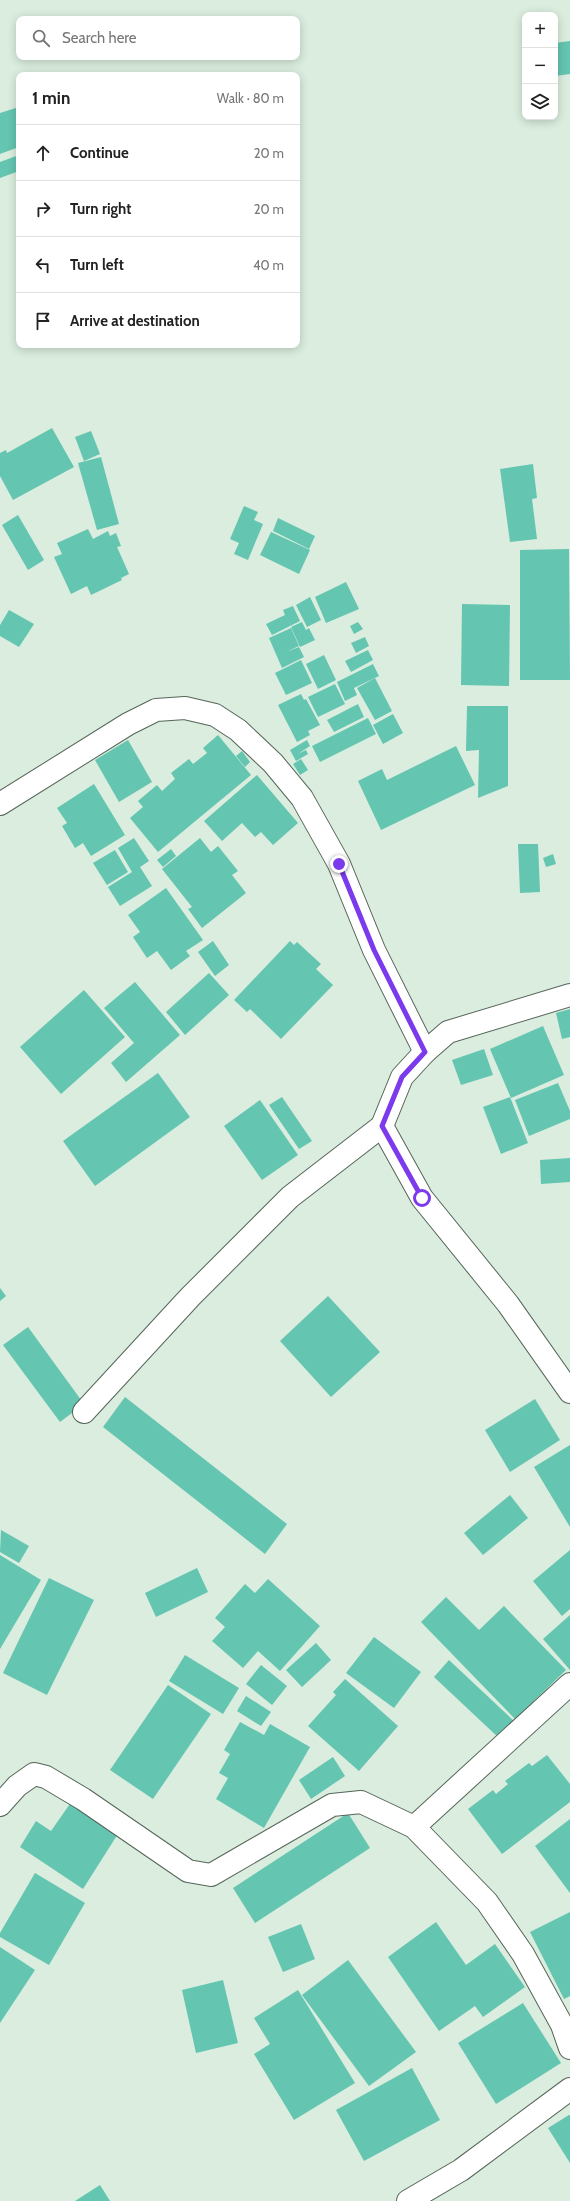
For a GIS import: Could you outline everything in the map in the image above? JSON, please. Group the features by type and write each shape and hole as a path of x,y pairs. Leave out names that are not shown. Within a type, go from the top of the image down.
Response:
{"street":[{"path":"0,804 128,724 156,710 184,708 215,716 238,730 273,763 302,798 339,864 374,950 425,1052"},
{"path":"84,1412 190,1297 290,1197 382,1126 402,1077 425,1052 448,1032 570,995"},
{"path":"382,1126 422,1198 508,1304 570,1392"},
{"path":"414,1827 570,1684"},
{"path":"0,1805 17,1786 34,1774 46,1777 83,1799 188,1871 211,1875 332,1805 361,1802 414,1827 487,1902 523,1954 562,2025 570,2048"},
{"path":"408,2201 461,2170 570,2089"}],"building":[{"path":"570,41 570,74 558,76 558,43"},
{"path":"16,108 16,148 0,154 0,113"},
{"path":"16,156 16,172 0,178 0,162"},
{"path":"52,428 74,467 13,500 0,476 0,453 6,450 7,453"},
{"path":"91,431 100,454 84,461 75,437"},
{"path":"101,457 119,524 97,530 78,463"},
{"path":"533,464 537,498 532,499 537,539 510,542 500,469"},
{"path":"244,506 258,512 254,520 263,524 248,560 234,554 239,543 230,539"},
{"path":"18,515 44,560 28,570 2,525"},
{"path":"278,518 315,536 309,549 273,531"},
{"path":"88,529 93,539 108,531 110,536 116,533 121,546 117,547 129,574 121,578 122,580 91,595 87,586 71,594 54,557 62,554 57,543"},
{"path":"271,532 310,550 299,574 260,555"},
{"path":"569,549 570,680 520,680 520,550"},
{"path":"346,582 359,609 326,623 315,597"},
{"path":"310,597 321,620 307,627 296,605"},
{"path":"462,604 510,605 509,686 461,685"},
{"path":"293,606 300,621 272,635 266,624 285,615 283,610"},
{"path":"9,610 34,624 19,647 0,636 0,625"},
{"path":"302,622 306,630 309,628 315,640 300,647 291,627"},
{"path":"358,622 363,629 354,634 350,626"},
{"path":"291,628 299,646 286,652 299,647 304,657 282,668 269,638"},
{"path":"365,637 369,646 356,653 351,643"},
{"path":"368,650 373,660 351,672 345,661"},
{"path":"324,655 336,680 318,689 306,664"},
{"path":"301,660 312,683 286,695 275,673"},
{"path":"373,664 379,676 354,688 357,695 345,701 337,682"},
{"path":"375,678 392,711 375,720 357,688"},
{"path":"335,684 345,704 318,717 308,697"},
{"path":"301,694 304,700 306,699 320,725 308,731 310,735 297,742 278,705"},
{"path":"358,704 364,717 334,732 327,720"},
{"path":"467,706 508,706 508,786 478,798 479,750 466,751"},
{"path":"393,714 403,733 383,744 373,725"},
{"path":"368,718 376,734 320,762 312,746"},
{"path":"218,735 251,775 158,852 130,818 143,807 138,801 157,785 162,791 175,779 171,773 189,759 193,764 207,753 203,748"},
{"path":"128,740 152,782 119,802 95,760"},
{"path":"307,740 310,746 298,754 306,750 308,754 296,761 290,750"},
{"path":"456,746 475,785 381,830 358,781 382,769 387,780"},
{"path":"242,751 250,762 245,767 236,756"},
{"path":"301,759 308,770 300,775 293,764"},
{"path":"257,775 298,823 273,845 261,832 255,837 242,823 222,841 204,821"},
{"path":"94,784 125,835 91,856 83,843 75,848 62,826 67,823 57,808"},
{"path":"134,838 149,861 140,867 152,886 120,906 108,887 132,872 118,848"},
{"path":"200,838 211,852 218,846 238,871 232,875 246,893 202,928 188,909 192,907 162,869"},
{"path":"518,844 538,844 540,892 520,893"},
{"path":"171,849 176,856 163,867 157,860"},
{"path":"115,850 128,872 107,885 93,863"},
{"path":"553,854 556,864 546,867 543,858"},
{"path":"166,888 203,940 186,951 190,956 171,970 157,951 147,958 133,937 140,932 128,915"},
{"path":"213,941 229,965 215,976 198,952"},
{"path":"290,941 294,945 297,942 321,964 316,969 333,985 281,1039 250,1009 247,1012 234,1000"},
{"path":"209,973 229,995 185,1035 166,1012"},
{"path":"135,982 180,1035 126,1082 111,1063 134,1043 104,1008"},
{"path":"84,990 125,1037 61,1094 20,1047"},
{"path":"570,1009 570,1037 562,1039 556,1013"},
{"path":"543,1026 564,1075 511,1098 490,1049"},
{"path":"484,1049 493,1075 461,1085 452,1060"},
{"path":"158,1073 190,1117 95,1186 63,1141"},
{"path":"558,1083 570,1111 570,1119 529,1136 515,1100"},
{"path":"282,1097 312,1141 299,1149 269,1105"},
{"path":"510,1097 528,1143 501,1154 483,1107"},
{"path":"260,1100 298,1155 262,1180 224,1126"},
{"path":"570,1158 570,1182 541,1184 540,1160"},
{"path":"0,1288 6,1296 0,1301"},
{"path":"328,1296 380,1352 331,1397 280,1341"},
{"path":"28,1327 84,1404 60,1422 3,1345"},
{"path":"125,1397 287,1524 265,1554 103,1427"},
{"path":"535,1399 560,1440 510,1472 485,1430"},
{"path":"570,1445 570,1527 534,1467"},
{"path":"510,1495 528,1518 483,1555 464,1533"},
{"path":"1,1530 29,1546 19,1563 0,1552"},
{"path":"570,1550 570,1609 562,1616 533,1581"},
{"path":"0,1555 41,1580 0,1649"},
{"path":"197,1568 208,1592 156,1617 145,1593"},
{"path":"49,1578 94,1600 47,1695 3,1673"},
{"path":"268,1579 320,1626 280,1671 258,1651 243,1668 212,1641 225,1627 215,1618 245,1584 255,1593"},
{"path":"446,1597 479,1630 504,1606 566,1670 515,1719 421,1622"},
{"path":"570,1615 570,1670 543,1639"},
{"path":"374,1637 421,1672 394,1708 346,1673"},
{"path":"316,1643 331,1660 302,1687 286,1670"},
{"path":"185,1655 239,1688 223,1714 169,1681"},
{"path":"449,1660 515,1722 500,1739 434,1677"},
{"path":"261,1665 287,1686 272,1705 246,1684"},
{"path":"345,1679 398,1726 359,1771 308,1726 336,1695 333,1692"},
{"path":"168,1685 211,1714 153,1799 110,1770"},
{"path":"246,1696 271,1712 261,1726 237,1711"},
{"path":"240,1722 264,1735 270,1724 310,1747 264,1828 216,1799 228,1778 219,1773 230,1754 224,1750"},
{"path":"547,1755 570,1784 570,1802 502,1854 468,1809 493,1790 496,1794 508,1784 505,1781 529,1763 532,1766"},
{"path":"333,1757 345,1776 311,1799 299,1780"},
{"path":"74,1798 121,1829 83,1889 20,1847 36,1821 51,1831"},
{"path":"348,1813 370,1848 255,1923 233,1888"},
{"path":"570,1819 570,1893 535,1846"},
{"path":"35,1873 85,1903 49,1965 0,1937 0,1933"},
{"path":"570,1912 570,1996 564,1999 530,1932"},
{"path":"436,1922 466,1965 495,1944 525,1987 483,2017 475,2006 439,2031 388,1957"},
{"path":"301,1924 315,1959 283,1972 268,1937"},
{"path":"0,1947 35,1970 0,2023"},
{"path":"348,1960 416,2052 369,2086 302,1995"},
{"path":"223,1980 238,2043 196,2053 182,1990"},
{"path":"298,1990 355,2083 294,2120 254,2054 270,2044 254,2018"},
{"path":"523,2003 561,2063 496,2104 458,2043"},
{"path":"412,2068 440,2120 364,2161 336,2110"},
{"path":"570,2115 570,2163 548,2128"},
{"path":"100,2185 110,2201 75,2201"}],"route":[{"path":"339,864 374,950 425,1052 402,1077 382,1126 422,1198"}]}
